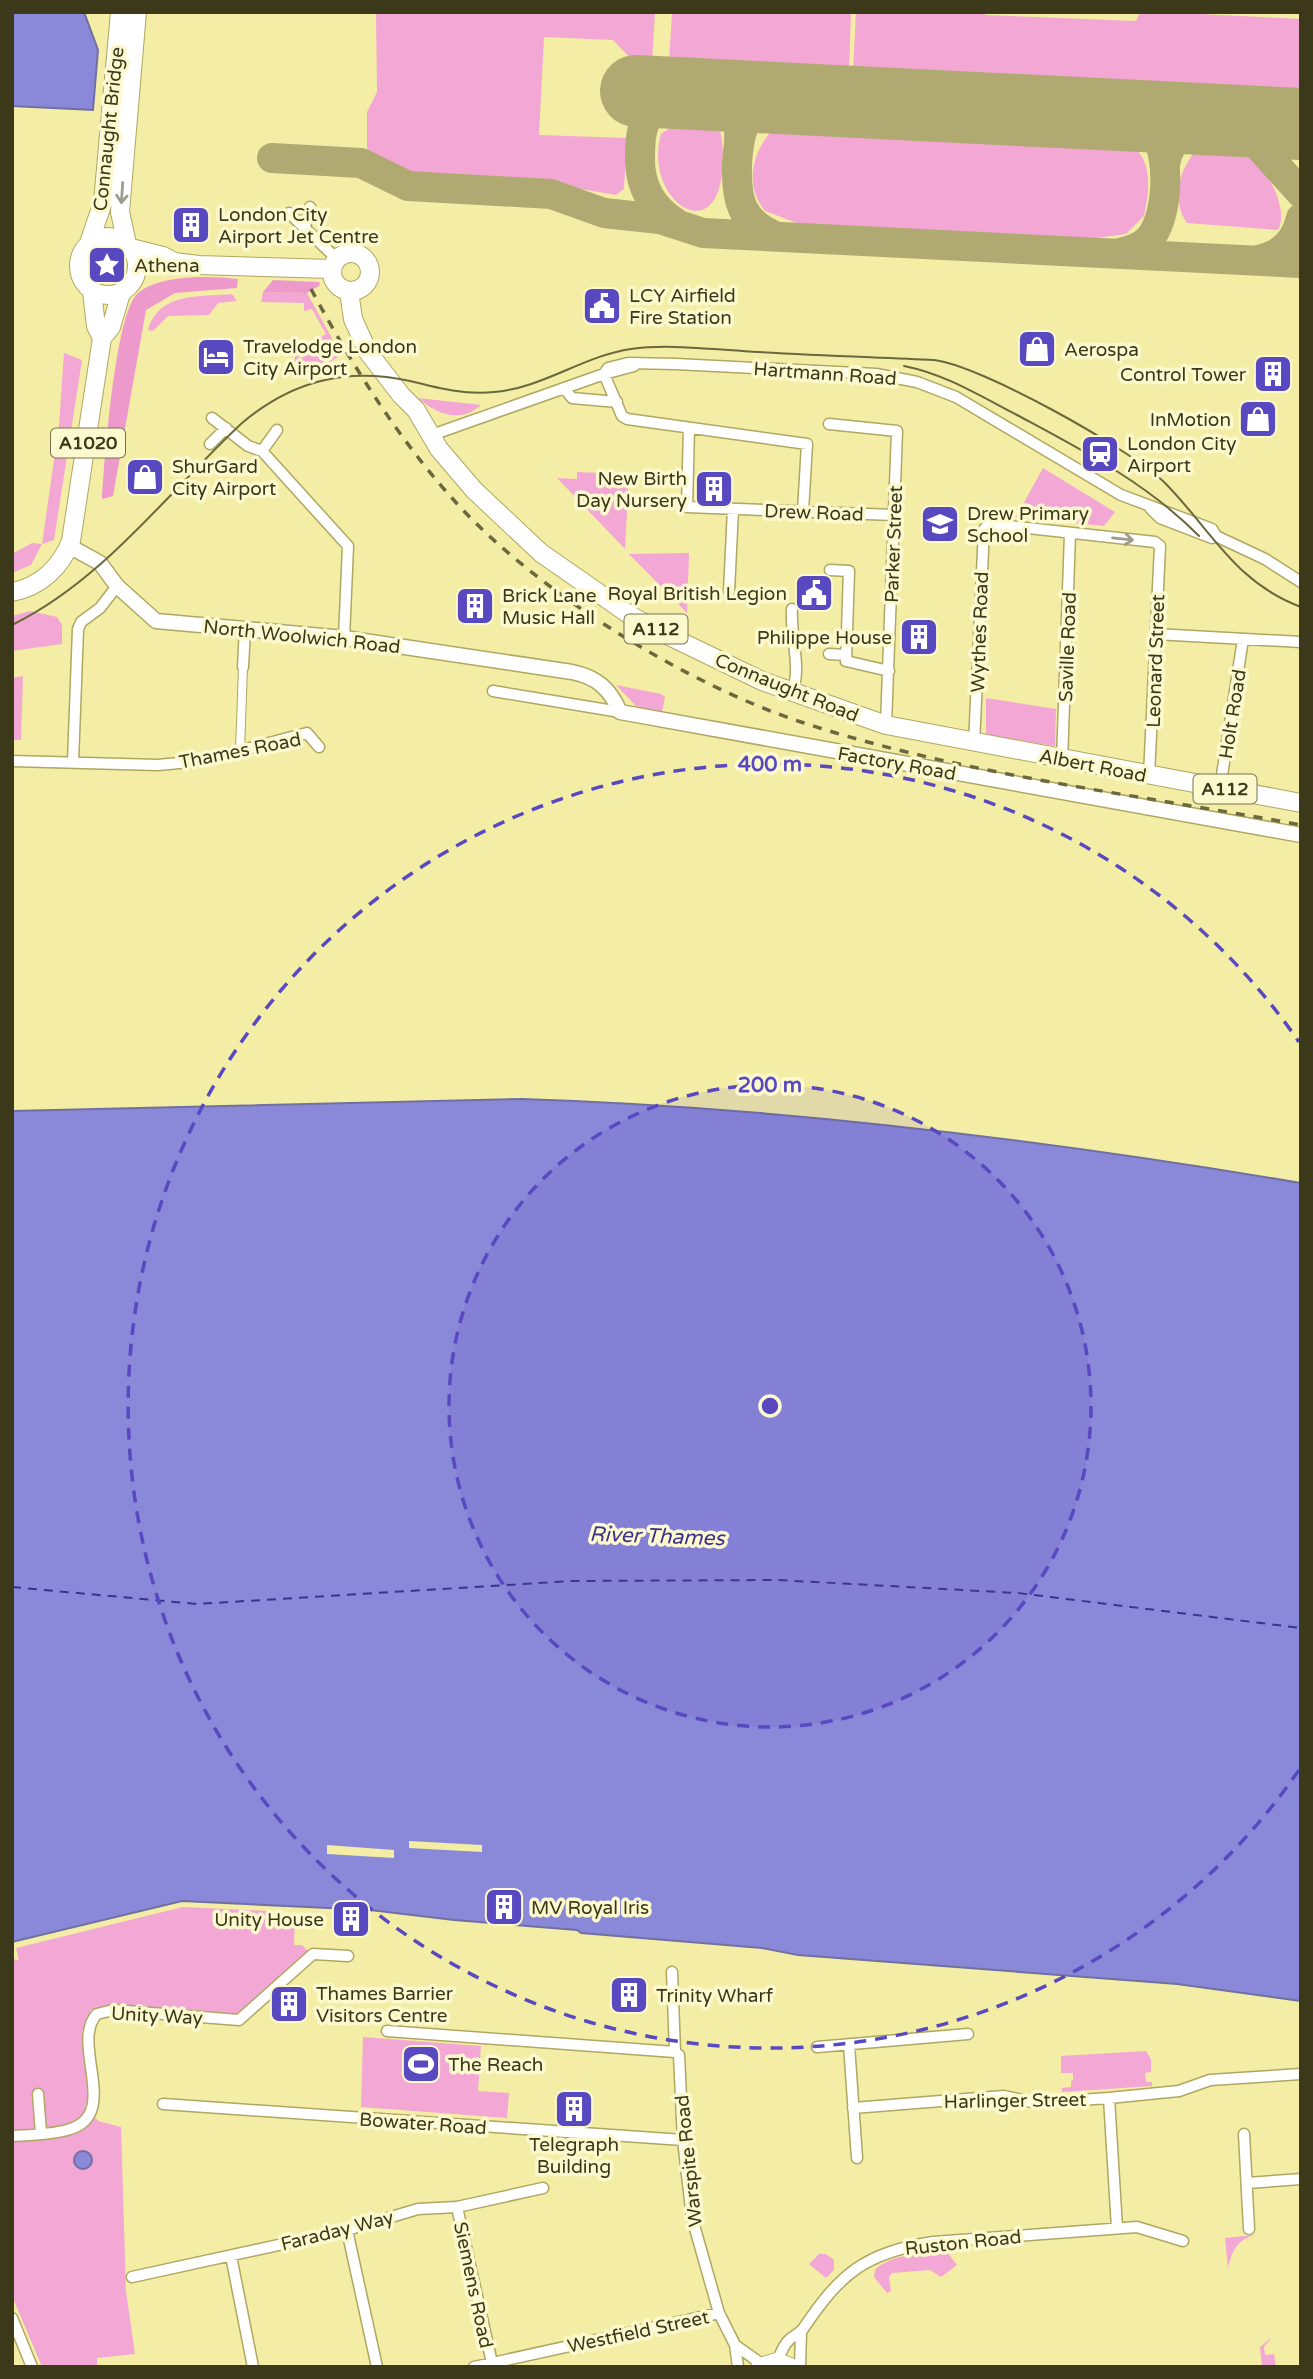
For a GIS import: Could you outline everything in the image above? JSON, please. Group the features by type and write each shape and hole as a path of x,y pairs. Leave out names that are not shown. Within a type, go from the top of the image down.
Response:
{"main road":[{"name":"Connaught Bridge","path":"120,12 120,212 129,246"},
{"name":"Connaught Bridge","path":"89,243 102,213 118,141 136,12"},
{"path":"89,243 112,237 174,262 222,268 335,264 351,253 359,255 369,266 370,273 363,286 349,291"},
{"name":"A1020","path":"89,243 78,262 84,284 92,292 96,326 102,338"},
{"name":"A1020","path":"12,592 47,576 64,558 69,546 86,455 102,338 111,327 121,293 136,275 137,260 129,246"},
{"path":"136,275 174,262"},
{"name":"Connaught Road","path":"335,264 334,281 349,291 353,319 359,335 401,396 416,410 429,436 474,491 513,529 596,593 667,635 792,693 886,725"},
{"path":"92,292 102,295 121,293"},
{"name":"Albert Road","path":"886,725 974,744 1301,803"}],"street":[{"path":"303,226 310,207"},
{"name":"Connaught Road","path":"289,213 335,264"},
{"name":"Hartmann Road","path":"429,436 604,374 608,368 676,364 876,374 917,382 956,397 1105,486 1150,508 1164,509 1212,529 1216,536 1265,559 1301,582"},
{"path":"604,374 622,416 627,419 807,444 803,511"},
{"path":"564,388 572,398 617,402"},
{"path":"598,399 611,389"},
{"path":"212,418 248,446 262,451 348,546 344,638"},
{"name":"Parker Street","path":"829,424 897,431 886,725"},
{"path":"210,444 226,428"},
{"name":"Drew Road","path":"689,428 687,507 894,515"},
{"path":"262,451 277,430"},
{"path":"729,591 733,509"},
{"name":"Wythes Road","path":"974,744 984,529 990,524 1070,534"},
{"name":"Leonard Street","path":"1070,534 1155,542 1160,546 1149,776"},
{"name":"Saville Road","path":"1062,760 1070,534"},
{"name":"North Woolwich Road","path":"69,546 100,563 117,586 156,621 344,638 490,657 586,675 608,690 620,712"},
{"path":"830,570 849,571 846,661 888,671"},
{"path":"73,762 78,629 81,622 100,608 117,586"},
{"path":"792,610 790,636 796,650 792,693"},
{"path":"240,750 245,628"},
{"path":"1155,634 1301,642"},
{"name":"Holt Road","path":"1220,788 1243,639"},
{"path":"829,654 846,655"},
{"name":"Factory Road","path":"493,691 1301,835"},
{"name":"Thames Road","path":"12,761 73,762 109,766 158,765 200,761 307,733 319,747"},
{"name":"Unity Way","path":"12,2136 76,2127 89,2113 94,2091 89,2026 97,2014 113,2010 239,2020 313,1954 348,1956"},
{"name":"Warspite Road","path":"672,1972 675,2052 679,2055 683,2140 692,2218 719,2314 735,2345 738,2367"},
{"path":"387,2031 675,2052"},
{"path":"817,2047 968,2034"},
{"path":"849,2045 857,2158"},
{"name":"Harlinger Street","path":"853,2108 1004,2096 1036,2103 1109,2098 1178,2091 1210,2080 1301,2074"},
{"path":"38,2094 41,2133"},
{"path":"1109,2098 1117,2228"},
{"name":"Bowater Road","path":"163,2104 683,2140"},
{"path":"1244,2134 1249,2229"},
{"path":"1247,2183 1301,2179"},
{"name":"Faraday Way","path":"132,2277 347,2230 418,2209 457,2207 543,2188"},
{"name":"Siemens Road","path":"457,2207 492,2363"},
{"name":"Ruston Road","path":"772,2365 789,2340 802,2331 815,2308 841,2279 882,2254 933,2242 1117,2228 1147,2228 1183,2241"},
{"path":"347,2230 377,2367"},
{"path":"231,2256 253,2367"},
{"name":"Westfield Street","path":"474,2367 719,2314"},
{"path":"12,2318 32,2367"},
{"name":"Ruston Road","path":"800,2367 802,2331"},
{"name":"Warspite Road","path":"735,2345 772,2365"}],"shaded area":[{"path":"376,12 655,12 652,62 633,61 613,40 544,37 539,135 627,138 624,189 616,195 541,182 425,175 406,170 367,151 367,112 377,92"},
{"path":"672,12 851,12 849,72 669,63"},
{"path":"856,12 982,12 986,15 1136,21 1139,14 1159,12 1301,19 1301,95 853,72"},
{"path":"677,123 718,124 723,154 722,173 716,196 707,208 694,211 682,206 670,195 662,178 658,157 661,134"},
{"path":"776,126 1131,145 1147,168 1148,187 1144,216 1126,234 1082,240 805,226 765,211 754,190 757,156 761,145"},
{"path":"1199,147 1238,149 1256,161 1277,196 1281,220 1278,230 1187,223 1178,193 1182,173"},
{"path":"107,246 120,252 126,265 120,278 107,284 94,278 88,265 94,252"},
{"path":"173,279 238,279 237,288 175,293 146,310 113,496 102,499 117,357 130,306 138,293"},
{"path":"273,280 319,282 320,285 307,293 263,292"},
{"path":"263,292 307,293 341,355 322,367 292,375 295,358 286,337 300,359 323,344 319,338 326,334 312,309 304,311 304,303 261,302"},
{"path":"232,294 237,301 218,303 209,315 168,316 153,331 148,330 153,318 171,303 194,297"},
{"path":"64,353 82,360 54,540 42,544 59,425"},
{"path":"418,398 481,405 465,414 448,415 432,409"},
{"path":"1043,468 1115,512 1104,526 1016,517"},
{"path":"577,472 629,474 625,549 557,478 577,479"},
{"path":"32,543 42,544 31,565 12,573 12,554"},
{"path":"689,553 687,613 629,554"},
{"path":"30,611 57,617 62,625 62,644 12,651 12,616"},
{"path":"23,676 21,740 12,740 12,678"},
{"path":"616,685 661,694 665,697 662,713 636,706"},
{"path":"986,698 1056,709 1055,746 986,735"},
{"path":"183,1907 269,1911 274,1917 295,1917 294,1945 302,1945 308,1951 240,2015 107,2005 91,2010 82,2032 89,2094 85,2107 98,2121 121,2127 126,2291 135,2354 97,2358 97,2367 42,2367 12,2296 12,1959 19,1960 16,1948"},
{"name":"The Reach","path":"363,2037 481,2046 478,2091 509,2093 507,2118 361,2107"},
{"path":"1146,2051 1151,2059 1151,2072 1145,2073 1146,2082 1152,2082 1152,2086 1062,2092 1062,2088 1071,2087 1073,2073 1061,2073 1061,2056"},
{"path":"1256,2235 1244,2239 1236,2247 1228,2268 1225,2238"},
{"path":"947,2252 957,2265 941,2277 930,2270 892,2273 889,2277 891,2291 887,2293 874,2277 875,2270 890,2260 909,2255"},
{"path":"819,2254 826,2254 834,2260 834,2270 826,2278 809,2264"},
{"path":"1271,2338 1264,2347 1265,2355 1274,2354 1276,2367 1262,2367 1260,2347"}],"water":[{"path":"12,12 84,12 98,50 93,110 12,106"},
{"name":"River Thames","path":"522,1099 717,1109 913,1128 1107,1153 1301,1183 1301,2001 1177,1984 798,1955 762,1948 581,1933 577,1930 370,1910 182,1901 12,1942 12,1111"},
{"path":"83,2151 89,2154 92,2160 89,2166 83,2169 77,2166 74,2160 77,2154"}],"pier":[{"path":"409,1841 482,1845 482,1852 409,1848"},
{"path":"327,1845 394,1850 394,1858 327,1854"}],"ferry route":[{"path":"12,1587 197,1604 572,1581 778,1580 1018,1593 1301,1628"}],"taxiway":[{"path":"676,223 655,204 642,179 640,144 645,123 654,109 688,93 723,99 737,116 739,144"},
{"path":"775,236 755,224 743,208 738,189 738,152 743,129 753,113 762,106 787,98"},
{"path":"1120,253 1132,250 1149,239 1160,218 1165,188 1163,157 1155,135 1145,125 1123,115"},
{"path":"1165,164 1171,147 1181,134 1212,119"},
{"path":"1222,120 1247,133 1301,193"},
{"path":"272,158 361,163 408,186 551,194 604,213 660,219 703,233 1301,263"},
{"path":"1258,260 1274,255 1286,246 1295,234 1301,218"}],"runway":[{"path":"636,91 1301,124"}],"tram line":[{"path":"12,625 45,606 106,560 242,423 280,397 300,388 342,377 364,376 386,377 462,392 494,392 529,385 613,353 658,347 934,360 956,365 1054,411 1146,467 1181,500 1241,569 1258,584 1301,607"},
{"path":"904,366 934,374 962,386 1089,455 1158,500 1199,536"}],"railway":[{"path":"311,289 344,347 399,432 462,509 534,574 576,605 666,661 757,706 862,740 986,770 1301,825"}],"place":[{"name":"London City Airport Jet Centre","path":"191,225"},
{"name":"Athena","path":"107,265"},
{"name":"LCY Airfield Fire Station","path":"602,306"},
{"name":"Aerospa","path":"1037,349"},
{"name":"Travelodge London City Airport","path":"216,357"},
{"name":"Control Tower","path":"1273,374"},
{"name":"InMotion","path":"1258,419"},
{"name":"London City Airport","path":"1100,454"},
{"name":"ShurGard City Airport","path":"145,477"},
{"name":"New Birth Day Nursery","path":"714,489"},
{"name":"Drew Primary School","path":"940,524"},
{"name":"Royal British Legion","path":"814,593"},
{"name":"Brick Lane Music Hall","path":"475,606"},
{"name":"Philippe House","path":"919,637"},
{"name":"MV Royal Iris","path":"504,1907"},
{"name":"Unity House","path":"351,1919"},
{"name":"Trinity Wharf","path":"629,1995"},
{"name":"Thames Barrier Visitors Centre","path":"289,2004"},
{"name":"The Reach","path":"421,2064"},
{"name":"Telegraph Building","path":"574,2109"}]}
